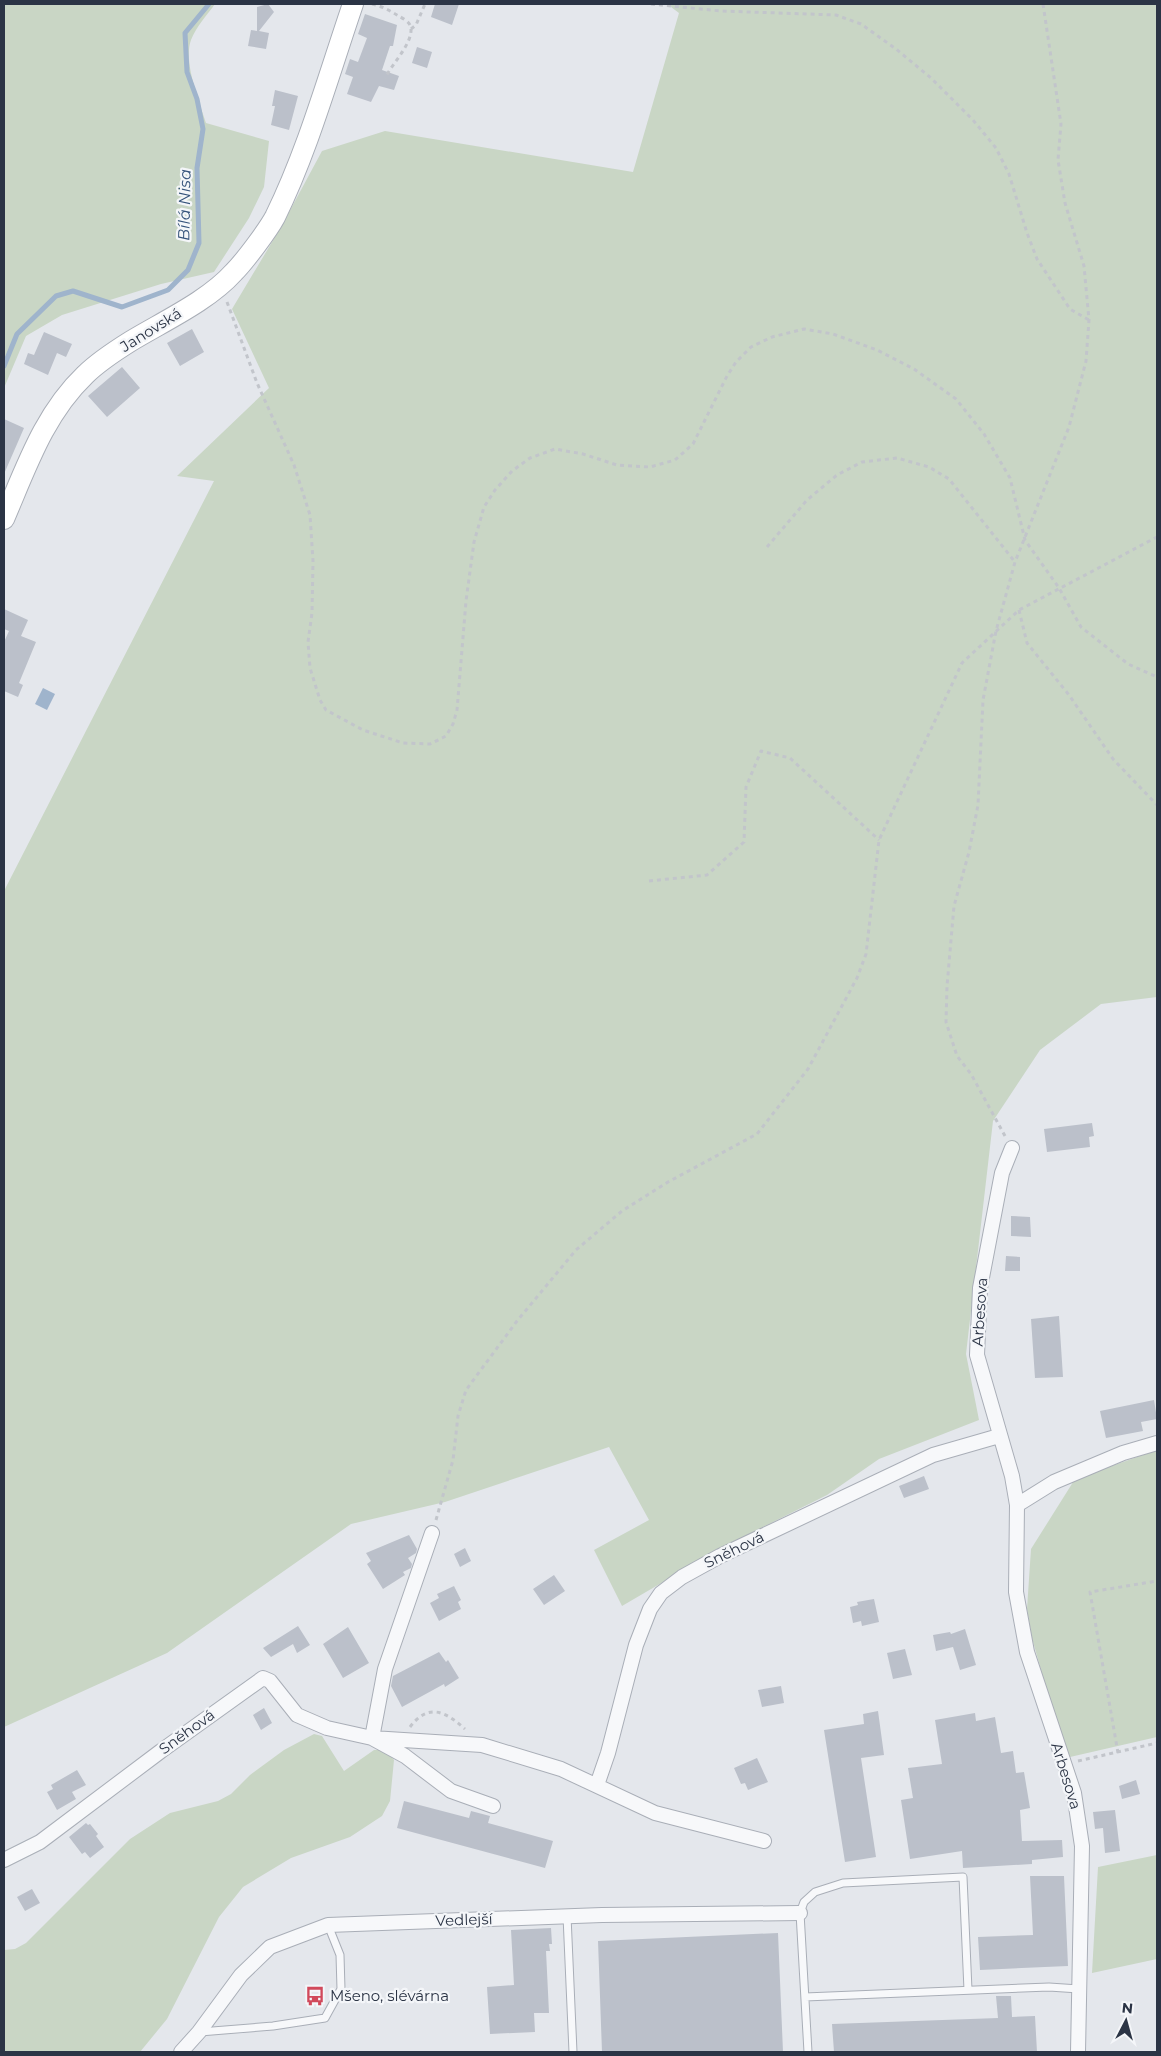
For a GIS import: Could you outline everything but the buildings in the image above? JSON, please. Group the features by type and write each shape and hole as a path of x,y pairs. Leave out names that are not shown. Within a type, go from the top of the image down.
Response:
{"street":[{"name":"Janovská","path":"4,519 39,438 54,412 84,375 129,342 190,306 221,284 234,272 274,218 304,145 353,4"},
{"name":"Arbesova","path":"1012,1148 1002,1173 980,1288 978,1355 999,1436 1012,1476 1017,1505 1016,1592 1027,1652 1074,1793 1082,1846 1078,2052"},
{"name":"Sněhová","path":"597,1785 608,1754 636,1645 650,1610 661,1593 682,1577 720,1556 924,1460 999,1436"},
{"path":"1017,1505 1054,1482 1123,1453 1157,1443"},
{"path":"372,1738 385,1669 432,1533"},
{"name":"Sněhová","path":"4,1860 40,1842 161,1750 263,1678 270,1681 297,1715 327,1728 372,1738 482,1745 561,1769 655,1813 764,1842"},
{"name":"Sněhová","path":"372,1738 405,1756 451,1791 493,1806"},
{"name":"Vedlejší","path":"181,2052 199,2032 241,1974 270,1947 328,1926 567,1916 800,1913"}],"lane":[{"path":"808,2052 800,1913 804,1902 815,1892 843,1883 963,1877 968,1990"},
{"path":"567,1916 572,2052"},
{"path":"199,2032 273,2026 325,2018 340,1989 340,1955 328,1926"},
{"path":"805,1997 1049,1987 1079,1989"}],"path":[{"path":"372,4 388,9 400,16 409,23 411,29"},
{"path":"385,78 404,49 411,29 416,25 425,4"},
{"path":"651,4 721,11 836,15 861,24 896,49 938,85 973,120 996,148 1009,174 1027,233 1037,258 1070,309 1089,320"},
{"path":"1012,1148 971,1074 957,1056 946,1022 954,906 969,852 978,805 983,700 996,631 1015,562 1069,427 1086,362 1089,320 1084,266 1065,203 1058,160 1061,124 1042,4"},
{"path":"221,284 257,383 294,465 310,515 313,561 312,613 308,642 310,668 316,688 326,710 363,730 403,743 430,744 446,736 453,724 457,710 466,601 474,542 484,507 494,490 512,471 530,458 555,449 582,454 617,465 650,467 675,460 693,444 727,376 736,362 751,346 772,337 804,330 833,334 877,350 914,369 956,400 984,434 1010,478 1025,540 1059,588 1081,627 1128,664 1157,678"},
{"path":"767,547 806,500 837,475 862,462 897,458 929,467 949,479 1015,562"},
{"path":"432,1533 453,1460 458,1416 466,1390 517,1321 576,1250 622,1211 668,1182 757,1134 808,1068 857,978 866,954 879,840 962,663 1019,610 1157,537"},
{"path":"1019,610 1027,643 1069,695 1113,759 1157,805"},
{"path":"649,881 707,875 744,842 746,787 761,751 790,758 879,840"},
{"path":"1118,1753 1090,1592 1157,1581"},
{"path":"405,1740 406,1732 414,1722 430,1712 452,1717 482,1745"},
{"path":"1063,1764 1157,1743"}],"green space":[{"path":"4,4 215,4 196,30 189,49 190,70 206,123 269,141 264,187 249,218 214,272 161,284 62,315 26,336 4,388"},
{"path":"667,4 1157,4 1157,997 1101,1004 1040,1050 993,1121 966,1354 979,1420 879,1459 827,1495 723,1547 622,1606 594,1550 649,1520 609,1447 445,1502 351,1524 167,1653 4,1727 4,891 214,481 177,476 269,388 232,309 281,227 322,151 385,131 633,172 679,13"},
{"path":"1157,1450 1157,1737 1070,1757 1048,1695 1032,1638 1027,1609 1031,1549 1075,1479"},
{"path":"314,1734 322,1736 344,1771 374,1750 386,1750 394,1760 390,1801 382,1816 350,1837 291,1858 243,1887 219,1917 167,2019 140,2052 4,2052 4,1950 15,1949 26,1943 130,1839 170,1813 218,1801 231,1794 250,1775 284,1750"},
{"path":"1157,1855 1157,1959 1092,1973 1098,1867"}],"water":[{"path":"43,688 55,694 47,710 35,704"}],"waterway":[{"name":"Bílá Nisa","path":"4,366 17,334 56,296 73,291 122,307 168,290 188,270 199,243 197,168 203,129 197,99 187,72 185,33 209,4"}],"place":[{"name":"Mšeno, slévárna","path":"315,1996"}]}
